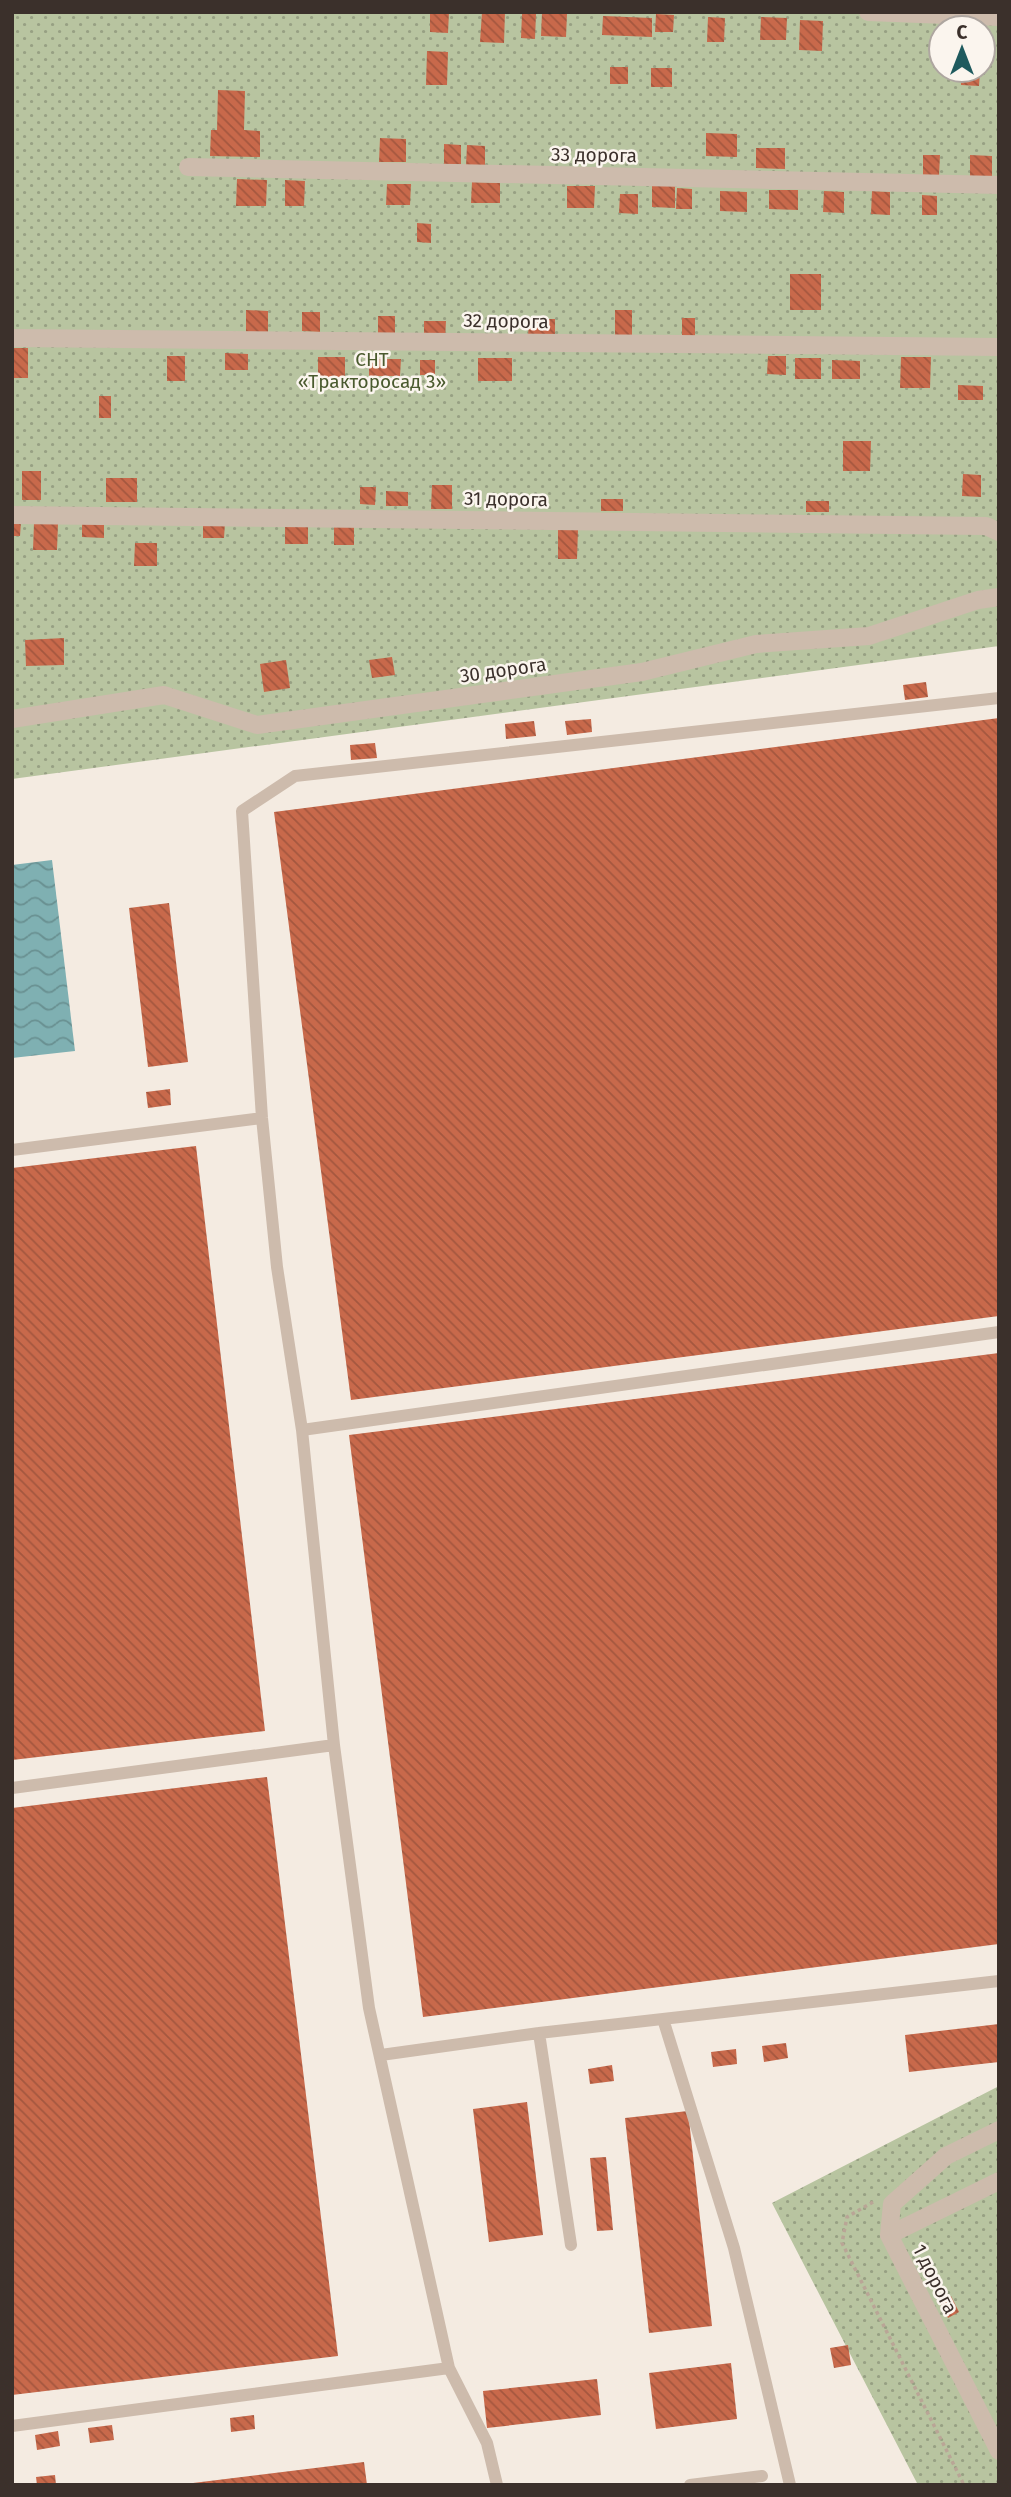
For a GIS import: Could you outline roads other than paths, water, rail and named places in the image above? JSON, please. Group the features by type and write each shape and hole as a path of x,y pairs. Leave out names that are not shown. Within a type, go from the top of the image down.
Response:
{"street":[{"path":"868,12 999,17"},
{"name":"33 дорога","path":"188,167 999,185"},
{"name":"32 дорога","path":"12,338 999,347"},
{"name":"31 дорога","path":"12,515 986,526 999,531"},
{"name":"30 дорога","path":"12,719 164,695 257,725 642,672 756,644 869,636 978,600 999,597"},
{"path":"889,2235 892,2204 946,2156 999,2130"},
{"name":"1 дорога","path":"999,2181 889,2235 999,2451"}],"lane":[{"path":"497,2485 488,2443 449,2368 369,2008 334,1745 302,1430 277,1267 262,1118 243,811 295,776 999,698"},
{"path":"12,1150 262,1118"},
{"path":"302,1430 999,1332"},
{"path":"12,1788 334,1745"},
{"path":"381,2055 663,2019 999,1981"},
{"path":"663,2019 734,2248 790,2485"},
{"path":"539,2034 571,2245"},
{"path":"12,2426 449,2368"},
{"path":"690,2485 762,2476"}],"water":[{"path":"52,860 75,1051 12,1058 12,865"}],"park label":[{"name":"СНТ «Тракторосад 3»","path":"372,370"}]}
